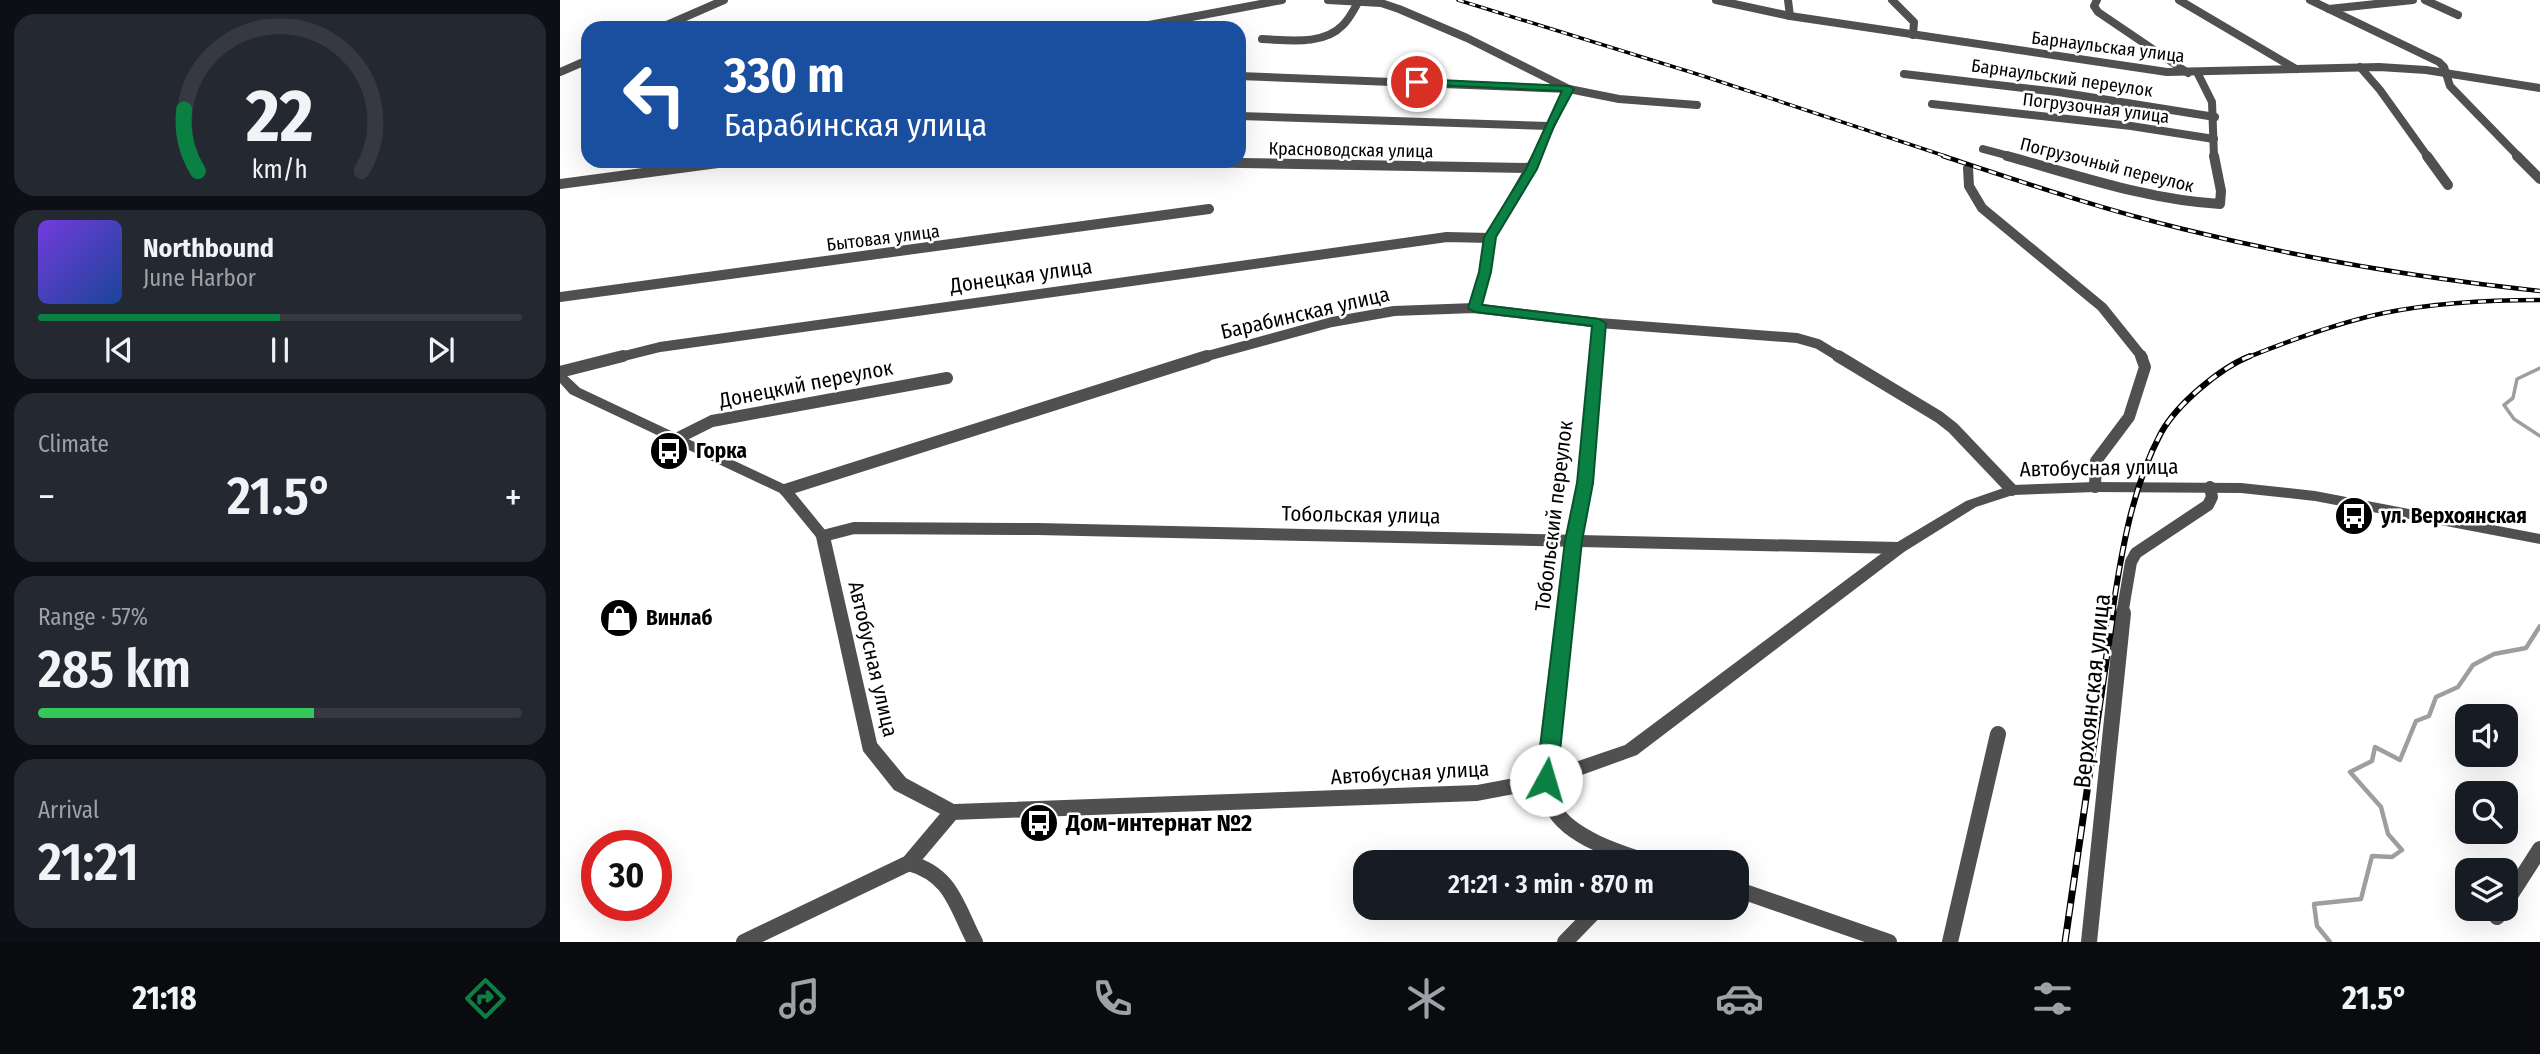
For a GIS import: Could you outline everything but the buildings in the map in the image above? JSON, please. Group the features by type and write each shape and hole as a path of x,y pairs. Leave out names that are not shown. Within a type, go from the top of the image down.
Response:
{"street":[{"path":"676,21 724,0"},
{"path":"1170,21 1283,0"},
{"path":"1328,0 1381,3 1434,23 1569,89"},
{"name":"Барнаульская улица","path":"1716,0 1790,16 2155,71 2193,74 2360,67 2443,72 2540,88"},
{"path":"1788,0 1790,16"},
{"path":"1892,0 1914,22 1913,35"},
{"path":"2096,0 2094,6 2098,12 2193,74 2208,88 2216,117 2214,139"},
{"path":"2179,0 2296,69"},
{"path":"2310,0 2444,67 2443,72 2450,86 2540,179"},
{"path":"2328,9 2413,0"},
{"path":"2425,0 2458,15"},
{"path":"1262,39 1322,37 1343,24 1359,1"},
{"path":"560,72 581,63"},
{"path":"2360,67 2380,90 2448,185"},
{"name":"Барнаульский переулок","path":"1904,74 2058,92 2216,117"},
{"path":"1246,76 1569,89 1619,99 1697,105"},
{"path":"1475,308 1485,272 1490,237 1532,169 1549,126 1569,89"},
{"name":"Погрузочная улица","path":"1932,104 2131,126 2214,139"},
{"path":"1246,116 1549,126"},
{"name":"Погрузочный переулок","path":"1983,149 2151,196 2208,205 2220,204 2222,200 2214,156 2214,139"},
{"name":"Красноводская улица","path":"1246,163 1532,169"},
{"path":"560,184 680,168"},
{"path":"1968,168 1969,186 1982,208 2102,307 2145,361 2146,367 2129,417 2096,461 2095,487"},
{"name":"Бытовая улица","path":"560,297 1209,209"},
{"name":"Донецкая улица","path":"560,374 660,347 1447,237 1490,237"},
{"name":"Барабинская улица","path":"785,490 1120,381 1295,332 1394,311 1475,308 1599,323 1797,338 1818,344 1939,417 1953,428 2012,490"},
{"name":"Тобольский переулок","path":"1599,323 1585,483 1573,541 1546,780 1551,803 1557,814 1608,850"},
{"name":"Автобусная улица","path":"560,374 575,391 785,490 823,536 869,746 900,784 952,813 1477,793 1546,780 1631,750 1899,548 1971,504 2012,490 2210,486 2315,496 2540,540"},
{"name":"Донецкий переулок","path":"676,439 712,421 947,378"},
{"name":"Верхоянская улица","path":"2089,942 2119,635 2131,562 2136,554 2208,505 2212,497 2210,486"},
{"name":"Тобольская улица","path":"823,536 855,528 1037,528 1899,548"},
{"path":"1950,942 1998,734"},
{"path":"744,942 909,863 952,813"},
{"path":"2518,884 2540,849"},
{"path":"909,863 929,866 950,889 975,942"},
{"path":"1749,894 1889,942"},
{"path":"1565,942 1586,920"}],"waterway":[{"path":"2540,368 2517,379 2513,398 2504,405 2514,419 2540,436"},
{"path":"2330,942 2317,926 2314,904 2361,899 2372,856 2392,857 2402,850 2388,834 2381,807 2350,772 2372,761 2375,747 2400,760 2416,721 2429,716 2436,697 2458,687 2473,665 2494,654 2526,648 2540,626"}],"railway":[{"path":"1458,0 1700,75 1948,157"},
{"path":"1943,156 2092,204 2271,249 2360,266 2540,291"},
{"path":"2246,358 2314,333 2384,313 2462,303 2540,300"},
{"path":"2246,358 2250,356"},
{"path":"2112,615 2135,498 2161,433 2177,410 2200,388 2246,358"},
{"path":"2065,942 2113,613"}],"place":[{"name":"Горка","path":"669,451"},
{"name":"ул. Верхоянская","path":"2354,516"},
{"name":"Винлаб","path":"619,618"},
{"name":"Дом-интернат №2","path":"1039,823"}],"route":[{"path":"1417,82 1569,89 1549,126 1532,169 1490,237 1485,272 1475,308 1599,323 1585,483 1573,541 1546,780"}]}
